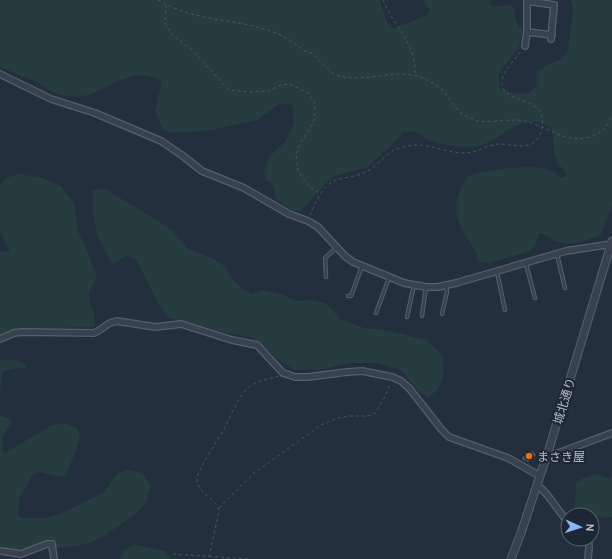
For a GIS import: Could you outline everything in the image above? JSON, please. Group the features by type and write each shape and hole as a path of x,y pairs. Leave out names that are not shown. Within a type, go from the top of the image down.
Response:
{"street":[{"path":"525,46 527,0 554,5 552,37 526,32"},
{"path":"0,74 51,99 81,108 148,135 172,148 202,171 244,188 289,214 308,221 318,227 337,248 353,262 389,278 414,285 426,287 446,285 557,254 612,243"},
{"name":"城北通り","path":"511,559 522,533 548,452 612,243"},
{"path":"0,339 14,333 23,332 94,333 110,323 117,321 155,327 181,324 232,340 258,345 283,373 295,377 362,371 382,374 401,381 449,437 508,458 540,476"},
{"path":"548,452 554,454 562,452 612,432"},
{"path":"537,486 544,489 560,512"},
{"path":"0,551 21,554 47,544 52,544 54,559"},
{"path":"588,559 589,547"}],"lane":[{"path":"326,277 325,258 337,248"},
{"path":"557,254 564,288"},
{"path":"526,263 535,298"},
{"path":"348,296 350,296 362,266"},
{"path":"497,271 505,310"},
{"path":"376,313 389,278"},
{"path":"407,317 414,285"},
{"path":"442,314 447,292 446,285"},
{"path":"422,316 426,287"}],"path":[{"path":"158,0 177,10 193,15 239,23 278,34 310,52 323,66 338,76 352,78 402,75 415,76 426,80 442,90 459,112 479,121 505,119 524,121 567,138 584,138 596,135 606,129 612,115"},
{"path":"384,0 393,20 406,37 414,56 416,66 415,76"},
{"path":"166,4 165,23 172,35 191,49 229,90 248,92 268,91 281,85 290,84 308,93 315,104 315,118 300,144 296,155 298,171 308,185 321,195"},
{"path":"308,221 310,214 321,195 335,180 364,173 373,167 385,155 398,148 414,144 422,144 454,152 467,153 499,144 527,146 533,143 540,136 542,127 542,118 539,110 531,103 509,95 502,83 502,78 506,71 525,46"},
{"path":"209,557 220,511 197,483 200,470 240,398 248,388 260,381 282,375 283,373"},
{"path":"219,508 254,473 321,425 338,418 349,416 368,416 375,413 386,395 392,377"},
{"path":"174,554 248,559"}],"green space":[{"path":"0,0 380,0 386,20 394,29 427,15 430,10 423,0 489,0 489,3 493,7 507,5 513,6 516,22 523,32 519,47 498,76 500,88 515,94 528,93 537,85 536,72 551,63 562,59 568,51 573,9 571,0 612,0 612,205 601,235 567,244 555,241 539,233 536,243 530,251 489,263 479,262 475,250 459,222 456,208 459,193 468,176 499,169 523,167 545,169 553,172 560,178 567,176 566,172 559,165 556,159 552,129 541,123 531,122 522,123 488,143 472,147 445,144 426,139 416,132 404,132 368,167 332,177 301,211 291,210 275,198 274,188 266,180 264,172 269,157 286,141 294,123 293,105 279,104 257,120 207,131 171,133 163,129 155,111 162,82 152,77 143,75 126,78 86,95 75,96 59,94 34,81 0,67"},
{"path":"19,174 43,178 61,186 74,203 79,234 87,250 97,278 89,292 95,317 94,327 17,329 0,335 0,251 10,252 0,231 0,186 6,178"},
{"path":"104,188 172,230 187,248 212,258 224,266 231,278 244,290 252,294 263,290 280,294 297,301 313,300 327,304 340,319 367,329 380,329 427,340 442,355 443,379 441,383 429,398 419,392 401,370 378,363 350,363 323,369 295,370 281,362 264,346 251,337 227,333 168,317 159,305 137,261 127,255 112,264 98,237 93,215 93,190"},
{"path":"6,359 16,360 26,365 25,369 18,368 3,371 0,392 0,361"},
{"path":"0,414 4,417 10,418 11,424 6,430 3,438 2,446 4,454 50,426 65,423 78,429 80,438 67,474 62,477 40,472 34,473 20,497 17,515 23,518 43,519 63,513 103,493 118,473 129,470 142,473 151,485 146,502 138,512 104,536 87,544 57,548 54,540 34,547 20,549 0,546"},
{"path":"598,474 609,479 612,476 612,517 600,518 600,507 574,507 576,484 583,478"},
{"path":"134,544 165,551 171,559 120,559 123,551"}],"building":[{"path":"530,450 533,450 537,455 528,463 526,461 524,462 521,458"}],"place":[{"name":"まさき屋","path":"529,456"}]}
